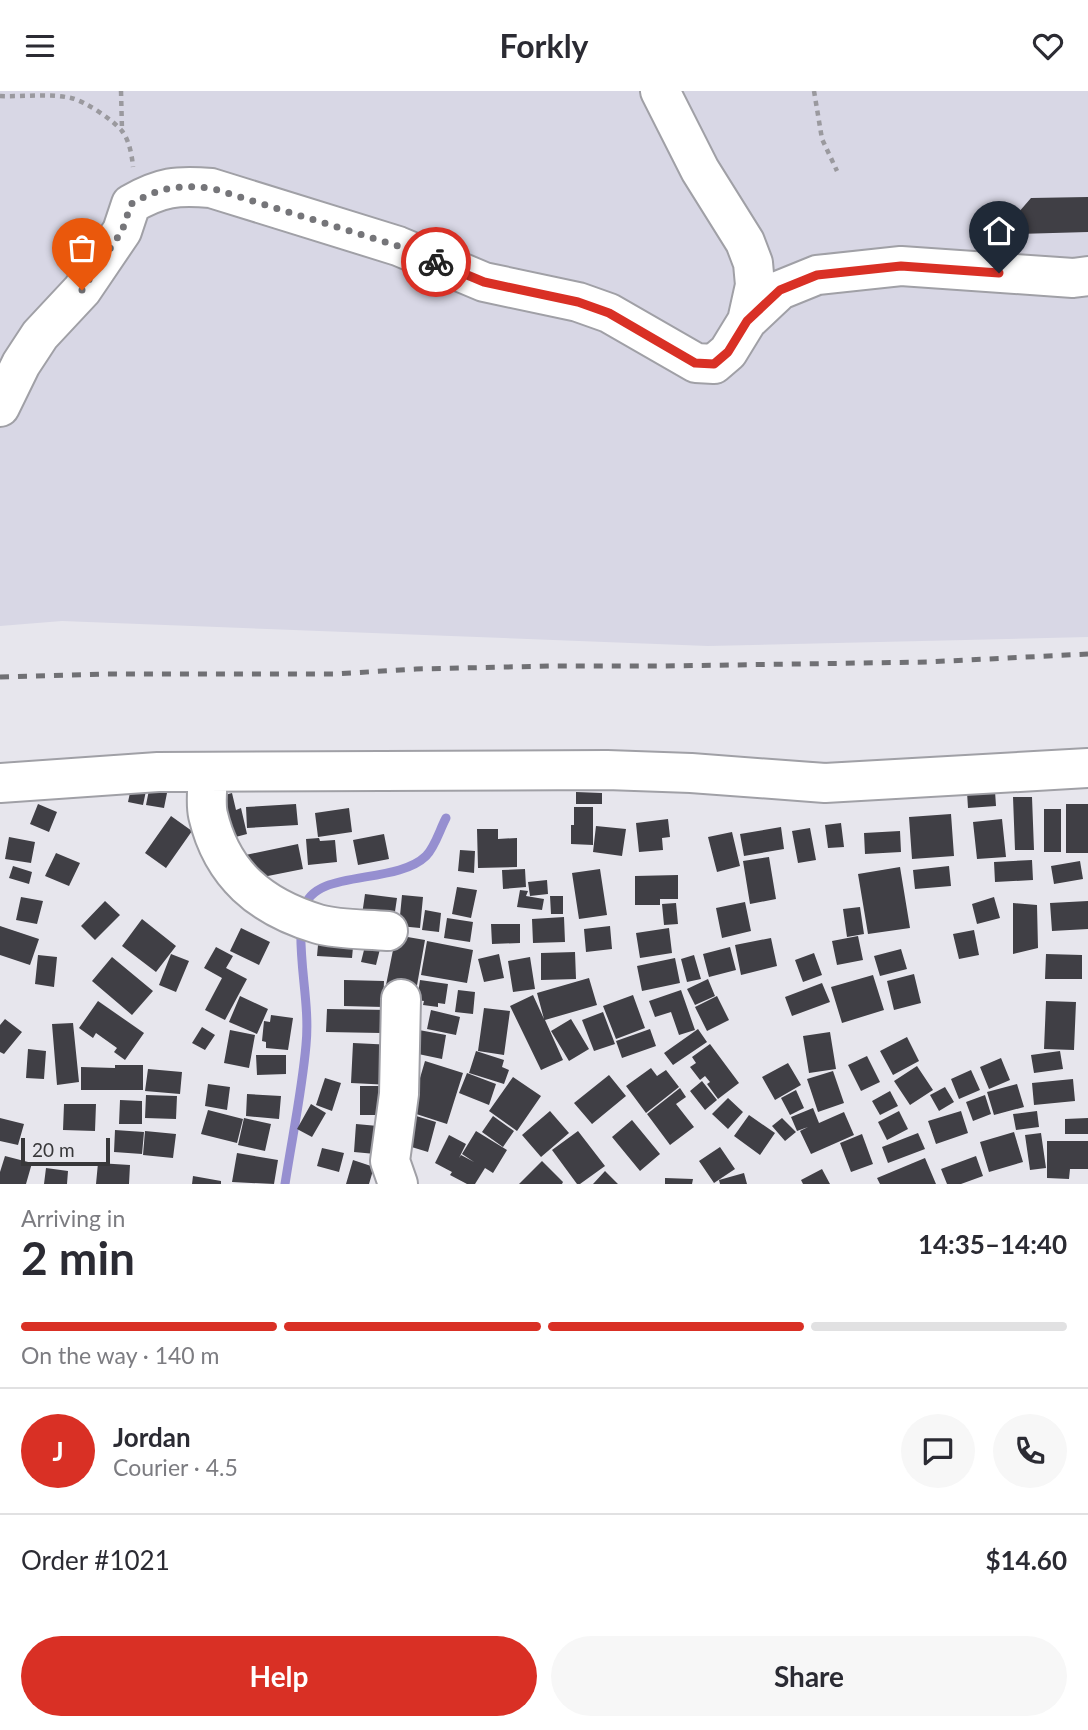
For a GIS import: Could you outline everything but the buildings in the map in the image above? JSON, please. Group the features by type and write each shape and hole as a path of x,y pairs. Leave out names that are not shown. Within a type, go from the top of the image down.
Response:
{"street":[{"path":"660,91 700,170 745,242 753,263 755,285 747,321"},
{"path":"0,407 21,364 40,335 82,290 122,231 131,204 153,192 181,185 211,188 398,246 484,282 599,309 695,363 714,364 728,352 747,321 780,290 817,275 901,266 1088,277"},
{"path":"0,783 158,772 607,770 691,772 825,782 1088,768"},
{"path":"208,772 208,812 216,841 240,881 261,900 319,924 388,931"},
{"path":"398,1184 390,1161 400,1094 401,999"}],"path":[{"path":"121,91 122,130 132,154 134,183 131,204"},
{"path":"814,91 822,139 837,171"},
{"path":"0,96 56,96 74,99 95,110 122,130"}],"shaded area":[{"path":"0,91 1088,91 1088,637 708,646 62,621 0,626"}],"waterway":[{"path":"304,909 311,896 323,888 412,865 429,852 446,818"},
{"path":"285,1184 307,1030 301,926"}],"railway":[{"path":"0,677 334,674 551,666 927,662 1088,654"}],"way so far":[{"path":"82,290 122,231 131,204 153,192 181,185 211,188 398,246 436,262"}],"route":[{"path":"436,262 484,282 578,302 609,313 695,363 714,364 728,352 747,321 780,290 817,275 901,266 999,273"}]}
